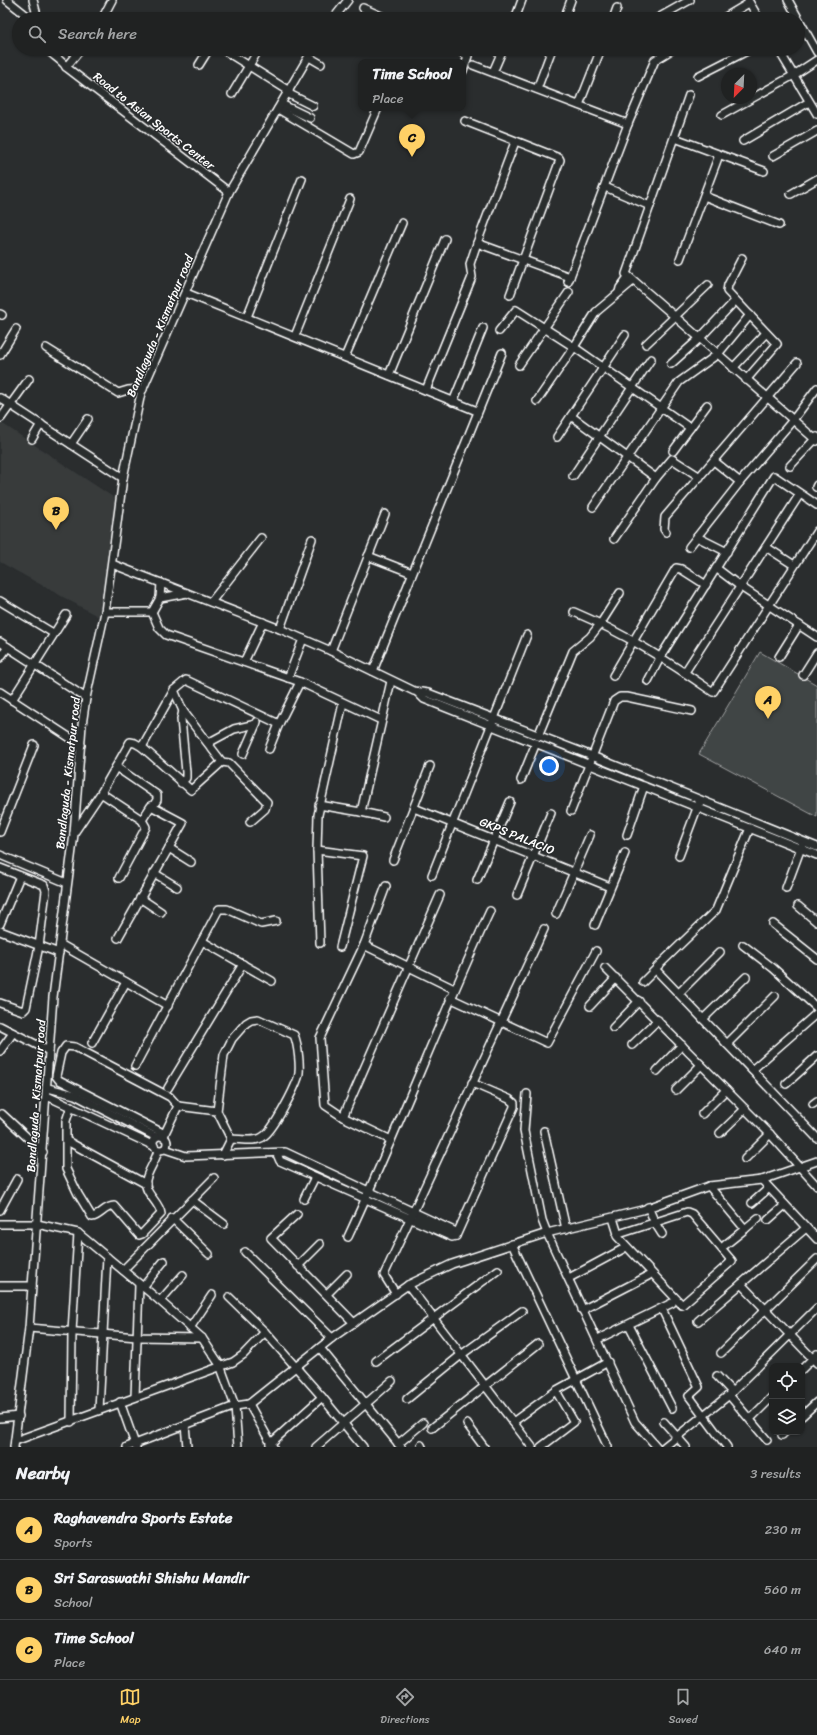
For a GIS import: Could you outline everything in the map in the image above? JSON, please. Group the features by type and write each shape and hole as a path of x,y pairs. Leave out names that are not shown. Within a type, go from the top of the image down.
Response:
{"street":[{"path":"7,0 22,12"},
{"path":"33,0 36,12"},
{"path":"106,12 112,0"},
{"path":"339,12 348,0"},
{"path":"518,12 522,0"},
{"path":"567,12 571,0"},
{"path":"669,12 690,0"},
{"path":"788,0 795,12"},
{"path":"732,12 748,1 755,12"},
{"path":"363,8 372,12"},
{"path":"616,12 617,8"},
{"path":"805,30 817,52"},
{"name":"Road to Asian Sports Center","path":"53,56 229,192"},
{"path":"66,67 75,56"},
{"path":"199,65 205,56"},
{"path":"233,56 288,92 314,106"},
{"path":"232,94 255,56"},
{"path":"493,72 500,56"},
{"path":"537,89 549,56"},
{"path":"579,105 598,56"},
{"path":"477,243 523,260 569,280 628,124 655,60 662,56"},
{"path":"698,76 737,56"},
{"path":"782,56 817,114"},
{"path":"309,57 321,64"},
{"name":"Bandlaguda - Kismatpur road","path":"14,1444 20,1416 29,1328 48,1088 53,997 74,834 86,698 105,612 123,478 143,389 229,192 309,57"},
{"path":"722,115 794,75 817,60"},
{"path":"473,65 628,124"},
{"path":"689,95 626,274 676,316 746,380 816,439 790,466"},
{"path":"743,141 810,102"},
{"path":"279,107 354,154 359,152 377,111"},
{"path":"279,107 310,118"},
{"path":"465,121 559,158 560,160 510,295"},
{"path":"773,156 817,131"},
{"path":"675,138 764,171"},
{"path":"426,390 472,277 470,264 516,142"},
{"path":"680,259 719,155"},
{"path":"247,317 302,179"},
{"path":"791,194 817,179"},
{"path":"605,187 650,206"},
{"path":"704,196 779,225"},
{"path":"294,336 350,199"},
{"path":"345,357 402,222"},
{"path":"389,375 445,239"},
{"path":"742,258 727,288 735,300 777,345 746,380"},
{"path":"537,401 596,312 619,292 623,291 631,279"},
{"path":"646,344 708,285"},
{"path":"519,365 569,292"},
{"path":"186,293 477,411"},
{"path":"671,364 700,338 735,300"},
{"path":"499,331 516,310 574,347 690,428"},
{"path":"593,507 679,382 718,354 750,315"},
{"path":"453,402 483,328"},
{"path":"0,355 16,329"},
{"path":"733,368 766,333"},
{"path":"557,437 625,335"},
{"path":"46,348 118,393 128,390 143,389"},
{"path":"373,671 477,411 502,353"},
{"path":"573,476 651,359"},
{"path":"666,532 664,529 665,517 796,363"},
{"path":"1,418 29,379"},
{"path":"689,547 740,482 793,420 817,388"},
{"path":"0,398 123,478"},
{"path":"673,451 706,405"},
{"path":"571,416 598,438 656,478"},
{"path":"71,444 88,419"},
{"path":"32,439 41,424"},
{"path":"614,539 656,478 672,459 700,477"},
{"path":"714,461 740,482"},
{"path":"648,681 661,656 774,476 817,505"},
{"path":"685,672 709,632 741,587 800,494"},
{"path":"331,651 385,514"},
{"path":"574,612 601,623 661,656 713,692 817,531"},
{"path":"697,537 727,552"},
{"path":"211,602 261,538"},
{"path":"280,629 312,539"},
{"path":"766,548 794,565"},
{"path":"368,556 412,573"},
{"path":"112,564 263,622 331,651 391,681 417,692 424,699 493,722 537,739 644,786 699,803 750,828 802,845 817,847"},
{"path":"613,676 676,568 681,568 706,585"},
{"path":"716,568 741,587 817,637"},
{"path":"152,612 160,598 161,583"},
{"path":"160,598 187,593"},
{"path":"521,780 573,651 590,637 601,623 620,593"},
{"path":"0,601 53,634"},
{"path":"105,612 152,612"},
{"path":"152,612 159,628 166,635 300,682 381,720"},
{"path":"12,700 66,615"},
{"path":"244,662 263,622"},
{"path":"779,657 799,625"},
{"path":"432,875 527,635"},
{"path":"288,678 303,639"},
{"path":"0,642 86,698"},
{"path":"0,658 8,647"},
{"path":"803,676 817,652"},
{"path":"142,747 174,690 183,681 189,680 279,724"},
{"path":"361,812 391,681"},
{"path":"269,749 279,724 300,682"},
{"path":"174,690 183,711 222,762 229,764 267,802 265,809 250,822"},
{"path":"0,692 81,745"},
{"path":"571,811 614,701 627,697 692,711"},
{"path":"320,943 317,850 319,805 343,703"},
{"path":"181,783 186,778 181,719 183,711"},
{"path":"243,754 260,714"},
{"path":"208,743 234,729 256,724"},
{"path":"537,739 592,756 699,803 802,845 817,855"},
{"path":"74,834 101,793 130,742 142,747 189,790 192,790 222,762"},
{"path":"0,832 34,745"},
{"path":"393,860 430,766"},
{"path":"116,767 157,795 157,800 153,806 150,807 142,820"},
{"path":"627,835 644,786"},
{"path":"101,793 142,820 146,827 119,878"},
{"path":"477,880 510,802"},
{"path":"679,856 699,803"},
{"path":"319,805 384,817"},
{"path":"118,938 182,824 153,806"},
{"name":"GKPS PALACIO","path":"414,808 575,871 610,887"},
{"path":"517,895 551,813"},
{"path":"643,982 716,910 750,828"},
{"path":"556,914 590,835"},
{"path":"786,888 802,845"},
{"path":"168,848 191,862"},
{"path":"317,850 363,856 340,947"},
{"path":"595,925 610,887 626,854"},
{"path":"0,855 68,883"},
{"path":"0,868 44,885 46,891 39,946 26,1008 23,1011 20,1011 0,1003"},
{"path":"154,873 177,887"},
{"path":"0,924 20,876"},
{"path":"386,886 364,945 320,1038 325,1105 343,1117 391,1140"},
{"path":"343,1117 440,895"},
{"path":"140,898 161,912"},
{"path":"798,906 817,922"},
{"path":"135,1066 219,909 227,909 261,924 276,921"},
{"path":"348,1237 366,1199 450,998 490,911"},
{"path":"773,924 817,959"},
{"path":"396,1294 384,1275 544,929"},
{"path":"0,931 59,954"},
{"path":"202,941 272,981"},
{"path":"60,944 168,1006"},
{"path":"743,944 773,968 817,1008"},
{"path":"364,945 454,989"},
{"path":"450,998 501,1023 547,1043 596,950"},
{"path":"679,993 720,952"},
{"path":"168,1088 243,964"},
{"path":"606,968 770,1134 817,1186"},
{"path":"656,969 817,1138"},
{"path":"703,1019 746,977"},
{"path":"590,1006 616,978"},
{"path":"92,1043 126,982"},
{"path":"727,1044 775,996"},
{"path":"613,1028 639,1001"},
{"path":"752,1070 817,1013"},
{"path":"258,1019 294,1035 297,1042 299,1076 272,1128 264,1137 255,1140 231,1139 217,1111 224,1055 232,1039 246,1023 251,1020 258,1019"},
{"path":"632,1045 658,1020"},
{"path":"0,1026 50,1051"},
{"path":"0,1051 13,1033"},
{"path":"657,1071 682,1045"},
{"path":"71,1106 66,1121 66,1169 78,1194 92,1217 96,1217 110,1206 114,1206 139,1235 142,1234 161,1214 147,1189 146,1181 159,1148 168,1142 161,1136 59,1080 56,1076 61,1053 66,1046 75,1047 170,1097 178,1106 217,1111"},
{"path":"786,1084 817,1056"},
{"path":"676,1090 701,1065"},
{"path":"47,1096 159,1148 186,1156 277,1154 285,1152 369,1191 452,1237 456,1236 514,1107 514,1103 509,1099 472,1083"},
{"path":"48,1088 75,1095 161,1136"},
{"path":"702,1114 726,1090"},
{"path":"526,1094 524,1131 542,1220 582,1310 598,1339 635,1422 657,1447"},
{"path":"159,1148 153,1141 161,1136 178,1106"},
{"path":"720,1133 745,1109"},
{"path":"2,1114 43,1152"},
{"path":"544,1131 566,1229"},
{"path":"745,1159 770,1134"},
{"path":"223,1155 231,1139"},
{"path":"67,1141 146,1184"},
{"path":"277,1154 280,1162 366,1199 412,1216"},
{"path":"127,1447 136,1445 235,1406 249,1404 332,1338 408,1285 452,1264 547,1233 613,1218 709,1186 762,1180 801,1168 817,1161"},
{"path":"304,1199 315,1176"},
{"path":"123,1270 172,1218 214,1178"},
{"path":"0,1208 17,1179"},
{"path":"762,1180 817,1240"},
{"path":"709,1186 745,1229"},
{"path":"752,1203 769,1188"},
{"path":"192,1200 224,1224"},
{"path":"768,1220 785,1205"},
{"path":"648,1207 662,1234"},
{"path":"613,1218 618,1237 682,1305 732,1262 690,1213 618,1234"},
{"path":"296,1214 271,1238 354,1323"},
{"path":"172,1218 209,1254"},
{"path":"725,1245 758,1218"},
{"path":"0,1224 37,1224 78,1233 160,1300 202,1338 220,1365 235,1406 238,1447"},
{"path":"698,1321 806,1228"},
{"path":"71,1422 72,1332 78,1233"},
{"path":"298,1266 320,1244"},
{"path":"512,1244 608,1447"},
{"path":"569,1278 623,1249"},
{"path":"245,1252 332,1338"},
{"path":"99,1410 107,1257"},
{"path":"721,1353 766,1311 817,1259"},
{"path":"135,1397 137,1337 141,1286 164,1261"},
{"path":"376,1361 498,1270"},
{"path":"327,1294 347,1274"},
{"path":"160,1300 183,1275"},
{"path":"582,1310 648,1276"},
{"path":"741,1284 766,1311 815,1358 805,1366"},
{"path":"408,1285 532,1447"},
{"path":"0,1286 32,1286"},
{"path":"190,1328 212,1295"},
{"path":"229,1297 265,1332 296,1366 363,1447"},
{"path":"598,1339 672,1303"},
{"path":"664,1447 704,1416 730,1393 817,1308"},
{"path":"662,1309 699,1387 689,1396 727,1447"},
{"path":"407,1399 461,1355 522,1311"},
{"path":"629,1325 672,1408"},
{"path":"29,1328 137,1337 202,1338"},
{"path":"14,1444 120,1402 238,1359 265,1332"},
{"path":"432,1428 538,1344"},
{"path":"320,1348 400,1446 423,1423"},
{"path":"512,1422 556,1391 608,1362"},
{"path":"717,1376 767,1440"},
{"path":"316,1447 392,1381"},
{"path":"541,1447 574,1422 556,1391"},
{"path":"249,1404 271,1445 322,1397"},
{"path":"750,1419 770,1399"},
{"path":"120,1402 136,1445"},
{"path":"805,1413 817,1402"},
{"path":"0,1418 20,1416"},
{"path":"664,1422 686,1447"},
{"path":"467,1424 484,1447"},
{"path":"185,1426 187,1447"}],"shaded area":[{"path":"0,422 116,499 99,617 0,562"},
{"path":"760,652 817,685 817,817 699,754"}],"place":[{"name":"Time School","path":"412,157"},
{"name":"Sri Saraswathi Shishu Mandir","path":"56,530"},
{"name":"Raghavendra Sports Estate","path":"768,719"}]}
